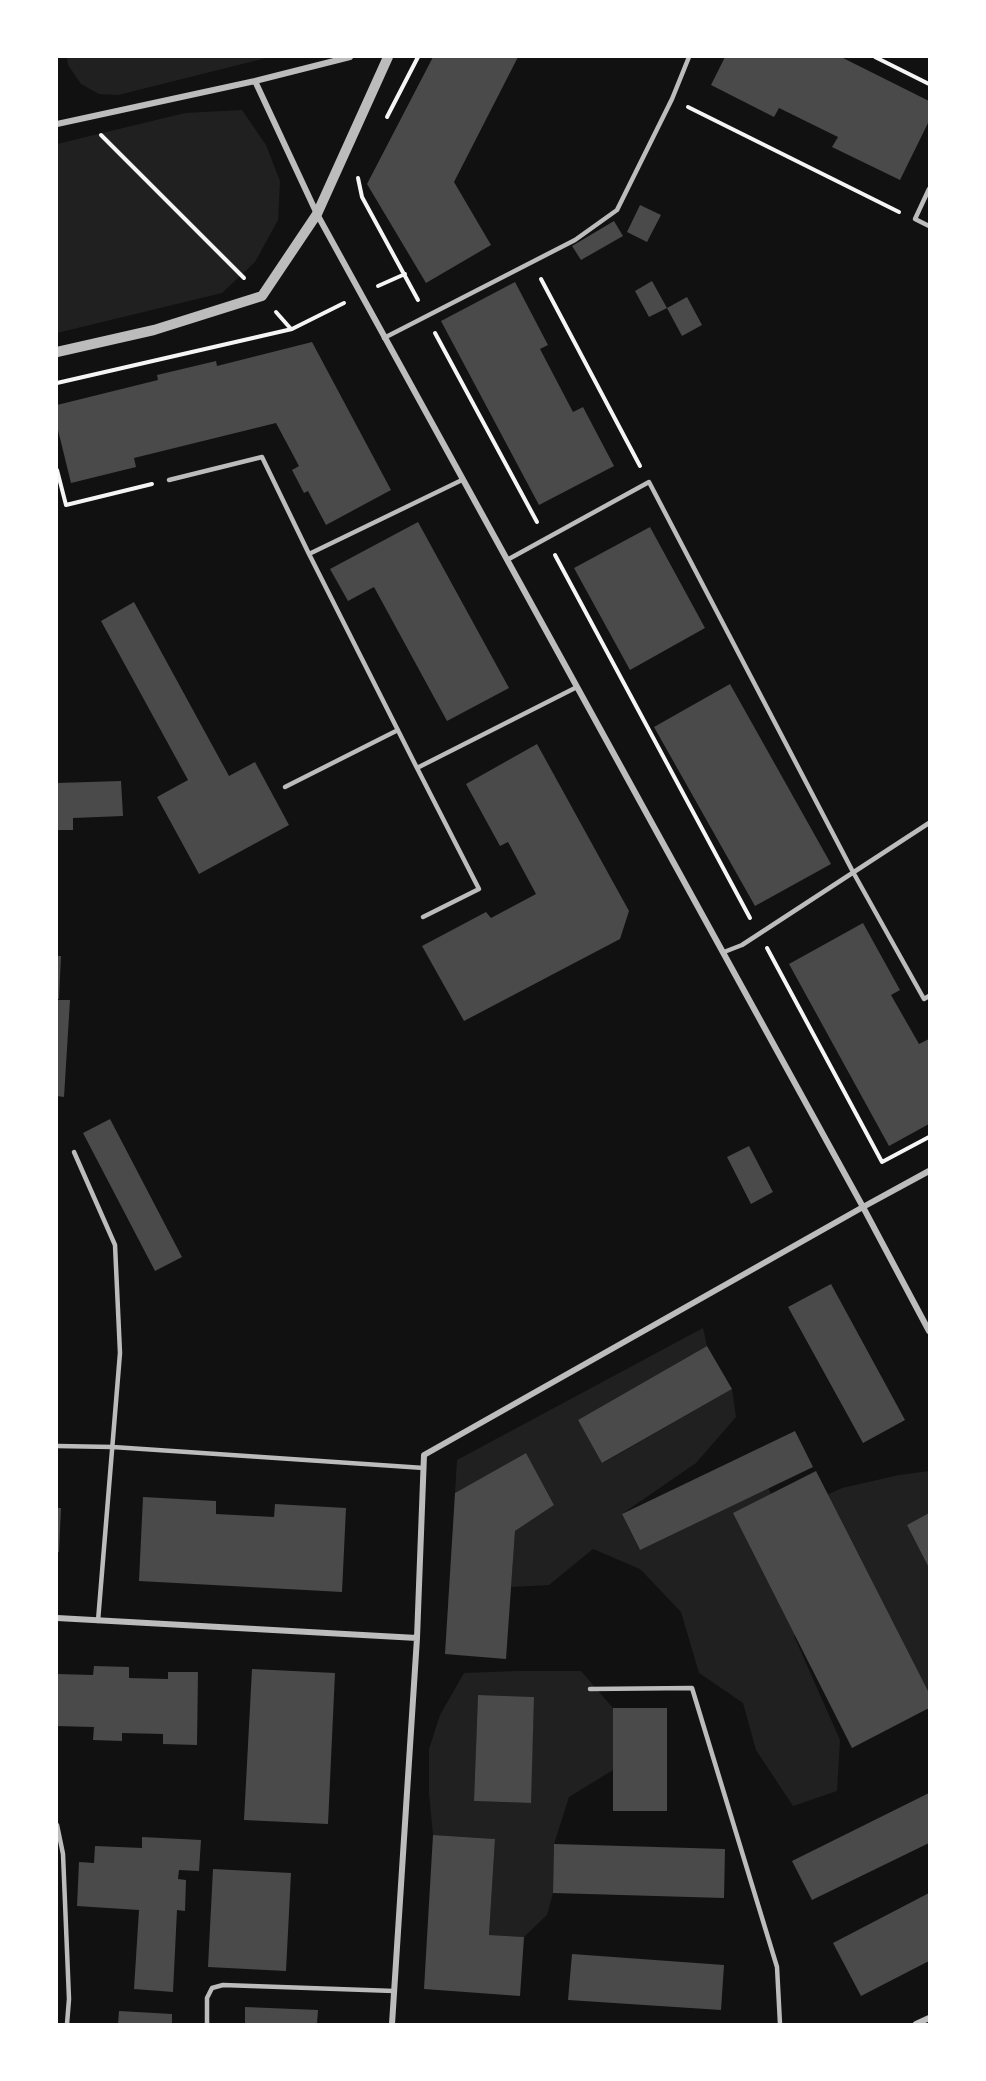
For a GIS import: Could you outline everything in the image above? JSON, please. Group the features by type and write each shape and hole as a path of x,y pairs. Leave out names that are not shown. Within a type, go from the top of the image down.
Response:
{"street":[{"path":"57,124 255,81 351,57"},
{"path":"57,352 154,330 262,296 316,214 387,57"},
{"path":"255,81 316,214 929,1331"},
{"path":"392,2024 417,1638 424,1455 929,1171"},
{"path":"57,1618 417,1638"},
{"path":"916,2024 929,2018"}],"lane":[{"path":"384,338 575,240 617,210 672,99 689,57"},
{"path":"929,189 915,219 929,226"},
{"path":"169,480 262,457 479,889 423,917"},
{"path":"309,554 462,480"},
{"path":"507,560 649,482 853,872 924,999 929,996"},
{"path":"417,768 577,687"},
{"path":"285,787 398,730"},
{"path":"723,952 742,945 929,823"},
{"path":"74,1152 115,1245 120,1353 99,1621"},
{"path":"57,1446 424,1468"},
{"path":"590,1689 692,1688 777,1967 780,2024"},
{"path":"57,1826 63,1854 68,2024"},
{"path":"207,2024 207,1998 212,1988 223,1985 394,1991"}],"path":[{"path":"383,127 418,57"},
{"path":"875,57 929,84"},
{"path":"672,99 915,219"},
{"path":"85,118 292,329"},
{"path":"358,176 362,197 882,1162 929,1137"},
{"path":"532,262 649,482"},
{"path":"57,384 292,329 405,274"},
{"path":"57,470 66,506 169,480"}],"shaded area":[{"path":"67,57 270,57 118,95 99,94 81,84 68,65"},
{"path":"242,110 266,145 280,181 278,220 255,262 222,293 57,333 57,144 185,113"},
{"path":"703,1328 707,1346 578,1420 603,1463 732,1389 736,1417 696,1463 622,1514 639,1549 768,1488 782,1515 842,1488 899,1475 929,1471 929,1513 907,1525 929,1568 929,1712 891,1650 816,1600 794,1636 840,1740 837,1791 793,1806 756,1750 743,1703 699,1673 681,1612 640,1569 593,1549 549,1585 511,1587 515,1531 554,1505 526,1453 455,1493 457,1460"},
{"path":"581,1671 613,1708 613,1770 569,1797 554,1844 553,1893 547,1915 524,1937 489,1935 495,1839 433,1835 429,1793 429,1749 440,1715 464,1673","holes":["478,1695 534,1697 530,1803 474,1801"]}],"building":[{"path":"433,57 518,57 454,182 491,245 426,283 367,184"},
{"path":"725,57 841,57 929,101 929,121 900,180 832,147 838,137 779,108 774,117 711,85"},
{"path":"640,205 661,215 647,242 627,232"},
{"path":"614,221 623,236 581,260 572,246"},
{"path":"652,281 667,308 649,317 635,291"},
{"path":"515,282 548,345 540,349 573,412 583,407 614,466 539,505 441,321"},
{"path":"687,297 702,325 682,336 667,308"},
{"path":"312,342 391,490 326,525 308,491 304,493 292,470 299,466 276,423 134,458 136,467 71,483 57,426 57,405 158,380 157,375 216,361 217,366"},
{"path":"418,522 509,688 447,721 374,587 348,601 330,569"},
{"path":"650,527 705,628 630,670 574,568"},
{"path":"134,602 229,776 255,762 289,825 199,874 157,797 188,780 101,621"},
{"path":"730,684 831,864 755,906 654,727"},
{"path":"537,744 629,911 620,939 464,1021 422,946 486,912 491,918 536,894 508,842 500,846 466,784"},
{"path":"121,781 123,816 73,818 73,830 57,830 57,783"},
{"path":"863,923 900,990 891,995 919,1044 929,1039 929,1124 889,1146 789,964"},
{"path":"57,956 61,956 59,999 57,999"},
{"path":"57,1000 70,1000 64,1097 57,1096"},
{"path":"110,1119 182,1257 155,1271 83,1133"},
{"path":"749,1146 773,1192 751,1204 727,1157"},
{"path":"831,1284 905,1420 863,1443 788,1307"},
{"path":"707,1346 732,1389 602,1463 578,1420"},
{"path":"795,1431 813,1467 640,1550 622,1514"},
{"path":"526,1453 554,1505 515,1531 506,1659 445,1654 455,1493"},
{"path":"816,1471 929,1693 929,1708 852,1748 733,1513"},
{"path":"143,1497 216,1501 216,1514 274,1517 275,1504 346,1508 342,1592 139,1581"},
{"path":"57,1508 61,1508 59,1552 57,1552"},
{"path":"929,1513 929,1568 907,1525"},
{"path":"94,1666 129,1667 129,1678 168,1679 168,1672 198,1672 197,1745 163,1744 163,1734 122,1733 122,1741 93,1740 94,1727 57,1726 57,1674 93,1675"},
{"path":"252,1669 335,1673 328,1824 244,1820"},
{"path":"478,1695 534,1697 531,1803 474,1801"},
{"path":"613,1708 667,1708 667,1811 613,1811"},
{"path":"929,1793 929,1843 812,1900 792,1861"},
{"path":"433,1835 495,1839 489,1935 524,1937 520,1996 424,1989"},
{"path":"142,1837 201,1840 199,1871 179,1870 178,1879 186,1880 185,1911 177,1910 173,1992 134,1989 139,1910 77,1906 79,1862 94,1863 95,1846 142,1848"},
{"path":"554,1844 725,1849 724,1898 553,1893"},
{"path":"213,1869 291,1873 286,1971 208,1967"},
{"path":"929,1893 929,1961 861,1996 833,1943"},
{"path":"572,1954 724,1965 721,2010 568,2000"},
{"path":"245,2007 318,2010 317,2024 245,2024"},
{"path":"119,2011 172,2014 172,2024 118,2024"}]}
